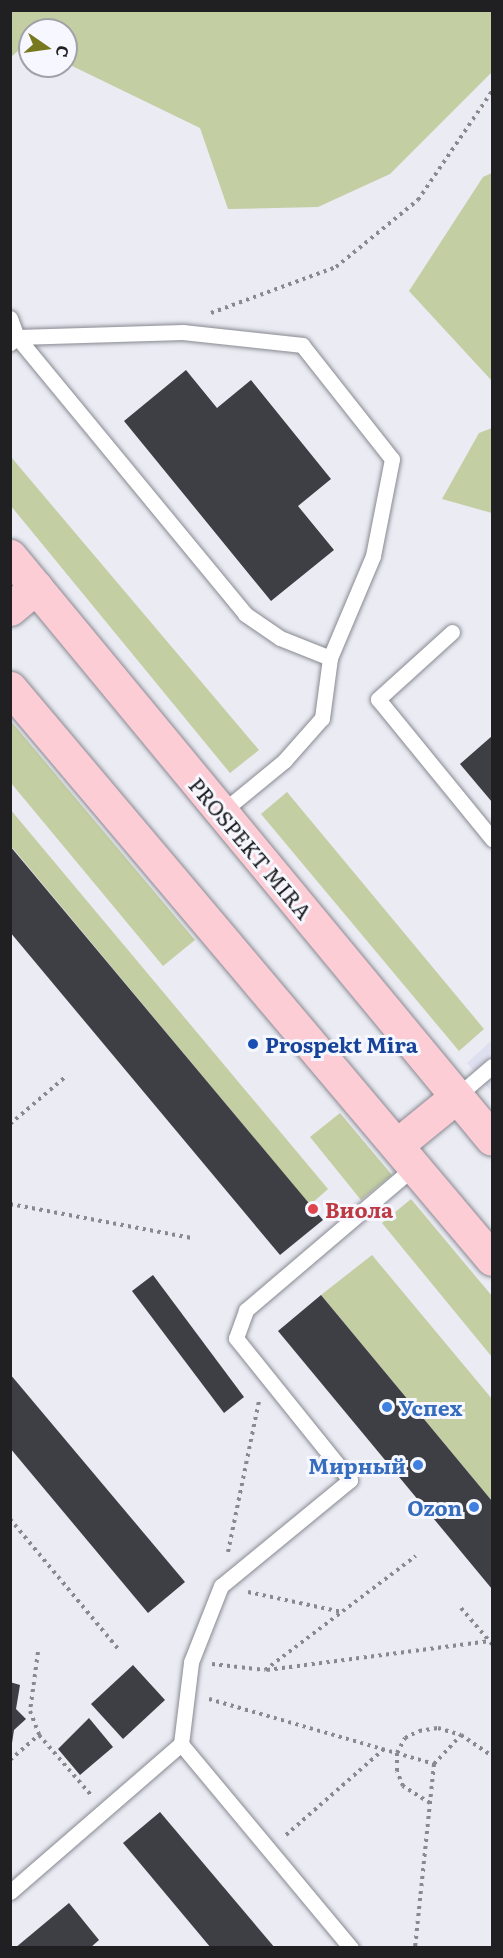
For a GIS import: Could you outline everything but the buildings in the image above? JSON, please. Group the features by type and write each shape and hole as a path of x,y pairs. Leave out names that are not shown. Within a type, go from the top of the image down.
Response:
{"main road":[{"name":"PROSPEKT MIRA","path":"10,556 492,1139"},
{"path":"10,609 36,587"},
{"path":"10,688 492,1259"},
{"path":"406,1156 457,1096"}],"lane":[{"path":"10,318 14,340 245,614 280,638 330,658"},
{"path":"14,340 183,333 302,345 392,459 373,556 330,658 322,718 284,761 222,812"},
{"path":"452,632 378,699 492,839"},
{"path":"457,1096 492,1066"},
{"path":"10,1892 181,1743 191,1662 221,1586 350,1480 236,1338 246,1310 406,1156"},
{"path":"181,1743 351,1947"}],"path":[{"path":"183,333 220,307 336,267 418,200 492,91"},
{"path":"10,1124 64,1078"},
{"path":"10,1204 192,1239"},
{"path":"265,1374 221,1586 342,1612"},
{"path":"10,1519 119,1650"},
{"path":"265,1670 416,1556"},
{"path":"461,1608 491,1643"},
{"path":"191,1662 265,1670 491,1643"},
{"path":"38,1652 30,1711 39,1735 104,1810"},
{"path":"187,1693 434,1764"},
{"path":"430,1803 403,1786 397,1771 397,1753 405,1738 419,1731 438,1728 461,1735 489,1754"},
{"path":"10,1760 39,1735"},
{"path":"415,1947 434,1764 461,1735"},
{"path":"270,1850 384,1749"}],"shaded area":[{"path":"492,1040 492,1092 467,1063"}],"green space":[{"path":"11,10 492,11 492,72 390,174 318,207 228,209 200,128 78,69 78,18 18,18 18,51 11,57"},
{"path":"492,173 492,381 409,291 483,177"},
{"path":"492,428 492,513 442,499 479,433"},
{"path":"11,457 259,750 230,773 11,506"},
{"path":"10,720 195,940 163,966 11,783"},
{"path":"287,792 484,1029 459,1051 261,814"},
{"path":"10,809 328,1189 310,1205 11,846"},
{"path":"340,1113 392,1175 361,1200 310,1137"},
{"path":"411,1199 492,1296 492,1357 382,1223"},
{"path":"372,1255 492,1399 492,1501 321,1295"}],"place":[{"name":"Prospekt Mira","path":"253,1044"},
{"name":"Виола","path":"313,1209"},
{"name":"Успех","path":"387,1407"},
{"name":"Мирный","path":"418,1465"},
{"name":"Ozon","path":"474,1507"}]}
